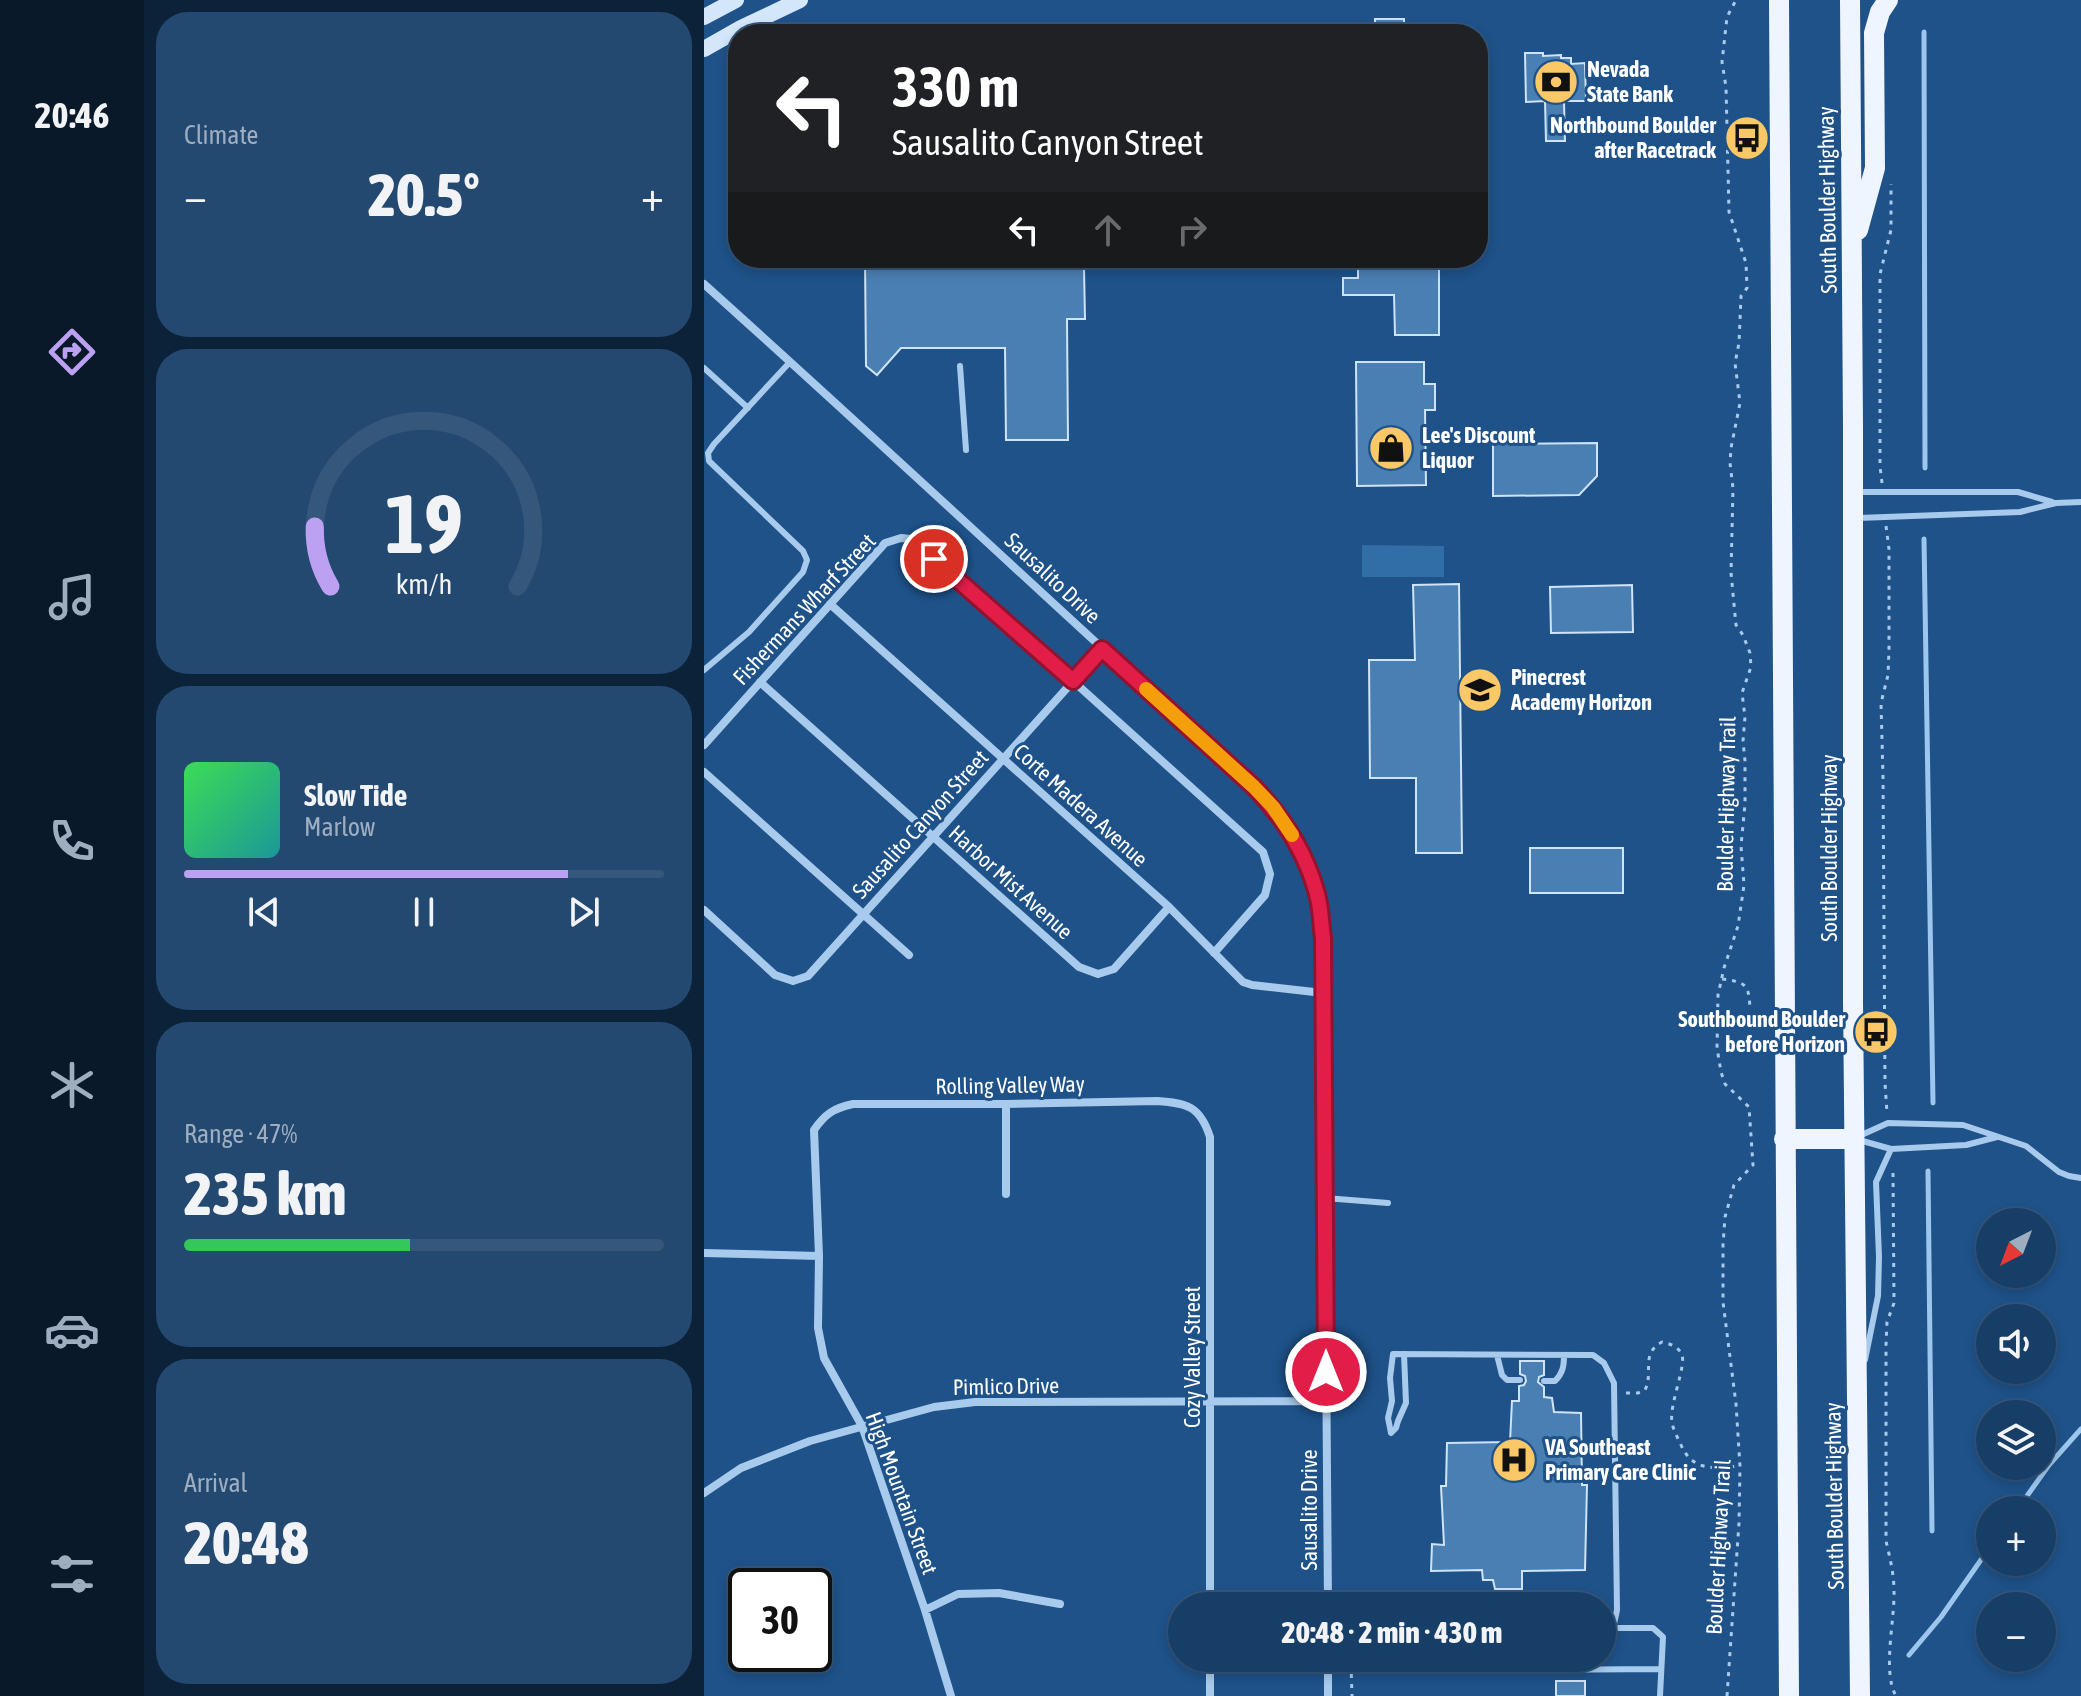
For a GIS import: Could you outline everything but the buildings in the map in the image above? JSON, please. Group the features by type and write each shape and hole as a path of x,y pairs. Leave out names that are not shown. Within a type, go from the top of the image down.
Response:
{"main road":[{"path":"704,17 736,0"},
{"path":"749,24 800,0"},
{"name":"South Boulder Highway","path":"1779,0 1789,1696"},
{"name":"South Boulder Highway","path":"1850,0 1854,1139 1860,1696"},
{"path":"1852,253 1875,168 1874,33 1880,12 1888,0"},
{"path":"704,49 728,35"},
{"path":"1784,1139 1854,1139"}],"street":[{"name":"Sausalito Drive","path":"704,284 1254,787 1273,807 1307,863 1318,897 1323,938 1328,1592"},
{"name":"Fishermans Wharf Street","path":"704,745 885,543 901,538 911,539 1073,681"},
{"name":"Corte Madera Avenue","path":"830,604 1169,907 1243,982 1323,993"},
{"name":"Sausalito Canyon Street","path":"704,910 775,975 793,981 808,976 1102,649"},
{"path":"1073,681 1263,852 1270,874 1265,895 1214,953"},
{"name":"Harbor Mist Avenue","path":"760,682 1079,967 1098,974 1114,969 1169,907"},
{"path":"704,772 909,955"},
{"name":"Rolling Valley Way","path":"823,1117 837,1107 853,1104 1157,1101 1181,1102 1198,1111"},
{"path":"1006,1104 1006,1194"},
{"name":"Cozy Valley Street","path":"1198,1111 1210,1137 1210,1592"},
{"name":"High Mountain Street","path":"823,1117 814,1130 819,1256 818,1328 824,1358 862,1426 951,1696"},
{"path":"704,1253 819,1256"},
{"name":"Pimlico Drive","path":"704,1493 741,1468 810,1441 934,1407 975,1402 1326,1401"},
{"path":"925,1610 958,1594 999,1593 1060,1604"},
{"path":"1210,1672 1210,1696"},
{"path":"1328,1672 1328,1696"}],"lane":[{"path":"704,670 749,632 803,572 807,560 803,551 709,461 708,453 790,362"},
{"path":"960,366 966,450"},
{"path":"704,368 748,408"},
{"path":"1853,492 2018,492 2056,503"},
{"path":"1853,518 2020,512 2056,503 2081,502"},
{"path":"1854,1139 1888,1123 1963,1125 2026,1146 2059,1172 2081,1178"},
{"path":"1854,1139 1891,1149 1966,1145 1997,1137"},
{"path":"1857,1403 1878,1296 1876,1182 1891,1149"},
{"path":"1325,1198 1388,1203"},
{"path":"1404,1354 1406,1403 1391,1433 1388,1418 1392,1401 1390,1378 1393,1354 1404,1354 1497,1355 1593,1355 1604,1363 1614,1383 1616,1613"},
{"path":"1497,1355 1502,1375 1507,1380 1520,1380"},
{"path":"1544,1381 1555,1381 1560,1377 1564,1355"},
{"path":"1616,1628 1653,1628 1663,1637 1660,1696"},
{"path":"1616,1669 1661,1669"}],"path":[{"name":"Boulder Highway Trail","path":"1727,1696 1740,1466 1736,1404 1723,1302 1723,1245 1727,1208 1734,1185 1753,1165 1749,1107 1725,1084 1717,1048 1722,979 1738,926 1744,885 1741,846 1745,804 1745,717 1742,693 1751,667 1750,653 1736,625 1731,573 1733,488 1730,463 1740,403 1735,363 1741,296 1747,288 1746,263 1729,212 1726,87 1722,62 1727,17 1736,0"},
{"path":"1883,492 1880,466 1880,274 1891,230 1891,185"},
{"path":"1886,517 1889,650 1888,675 1881,703 1888,1123"},
{"path":"1722,979 1746,985 1750,994 1750,1010"},
{"path":"1891,1149 1894,1303 1887,1322 1886,1345 1886,1541 1895,1594 1890,1676 1896,1696"},
{"path":"1626,1393 1645,1390 1653,1347 1662,1342 1673,1345 1681,1352 1683,1362 1672,1423 1685,1453 1698,1465 1740,1466"},
{"path":"1351,1672 1352,1696"}],"shaded area":[{"path":"1362,545 1444,546 1444,577 1362,577"}],"waterway":[{"path":"1924,32 1925,468"},
{"path":"1924,539 1933,1103"},
{"path":"1928,1171 1932,1531"},
{"path":"2027,1496 2081,1429"},
{"path":"1909,1655 1941,1617 1976,1567"}],"slow traffic":[{"path":"1146,689 1254,787 1273,807 1292,835"}],"place":[{"name":"Nevada State Bank","path":"1556,82"},
{"name":"Northbound Boulder after Racetrack","path":"1747,138"},
{"name":"Lee's Discount Liquor","path":"1391,448"},
{"name":"Pinecrest Academy Horizon","path":"1480,690"},
{"name":"Southbound Boulder before Horizon","path":"1876,1032"},
{"name":"VA Southeast Primary Care Clinic","path":"1514,1460"}],"route":[{"path":"934,559 1073,681 1102,649 1254,787 1273,807 1307,863 1318,897 1323,938 1326,1372"}]}
